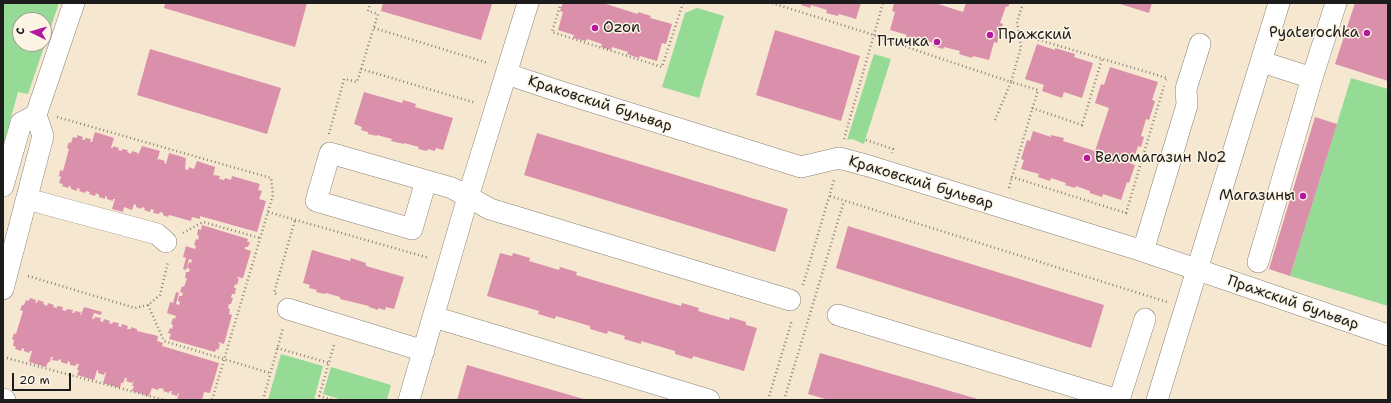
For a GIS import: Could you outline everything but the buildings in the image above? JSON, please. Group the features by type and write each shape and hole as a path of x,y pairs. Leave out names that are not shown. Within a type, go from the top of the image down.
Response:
{"street":[{"path":"5,280 43,136 37,113 74,3"},
{"name":"Краковский бульвар","path":"410,400 468,197 499,69 528,3"},
{"path":"1157,400 1279,3"},
{"path":"1258,262 1312,78 1336,3"},
{"path":"1143,251 1187,105 1186,89 1200,44"},
{"path":"1262,62 1312,78"},
{"name":"Краковский бульвар","path":"499,69 566,94 801,167 839,158 1143,251 1198,270"},
{"path":"3,186 21,123 37,113"},
{"path":"426,181 412,229 316,201 330,153 452,188 490,210 795,301"},
{"path":"27,199 157,234 166,242"},
{"name":"Пражский бульвар","path":"1198,270 1388,335"},
{"path":"284,302 340,325 424,350"},
{"path":"838,315 1119,400 1145,319"},
{"path":"434,317 709,400"}],"path":[{"path":"330,153 328,136 344,79 357,82 378,14 368,11 370,3"},
{"path":"561,3 552,32 662,67 683,3"},
{"path":"772,3 874,35 1038,90 1012,177 1126,213 1167,78 1019,34"},
{"path":"768,400 795,301 830,196 839,158 883,3"},
{"path":"995,120 1012,82 1021,47 1017,22 1023,3"},
{"path":"374,28 499,69"},
{"path":"1032,108 1082,125 1102,59"},
{"path":"361,69 478,104"},
{"path":"37,113 270,178 273,195 212,400"},
{"path":"830,196 1171,304"},
{"path":"784,400 844,201"},
{"path":"268,212 432,259"},
{"path":"263,400 277,348 284,302 274,293 295,220"},
{"path":"5,280 135,308 148,305 160,295 171,251 166,242 203,222 260,238"},
{"path":"148,305 164,341 270,373"},
{"path":"318,400 340,325"},
{"path":"277,348 329,363"},
{"path":"3,357 164,400"},
{"path":"319,396 332,400"}],"green space":[{"path":"3,3 59,3 52,24 52,12 12,12 12,52 42,52 28,94 18,92 3,147"},
{"path":"697,8 724,16 699,98 662,87 685,13"},
{"path":"874,54 891,59 864,144 852,139 847,140"},
{"path":"1351,78 1388,89 1388,306 1290,276"},
{"path":"281,354 323,366 314,400 268,400"},
{"path":"331,367 391,385 387,400 342,400 323,394"}],"place":[{"name":"Ozon","path":"595,28"},
{"name":"Pyaterochka","path":"1367,33"},
{"name":"Пражский","path":"990,35"},
{"name":"Птичка","path":"937,42"},
{"name":"Веломагазин No2","path":"1087,158"},
{"name":"Магазины","path":"1303,196"}]}
